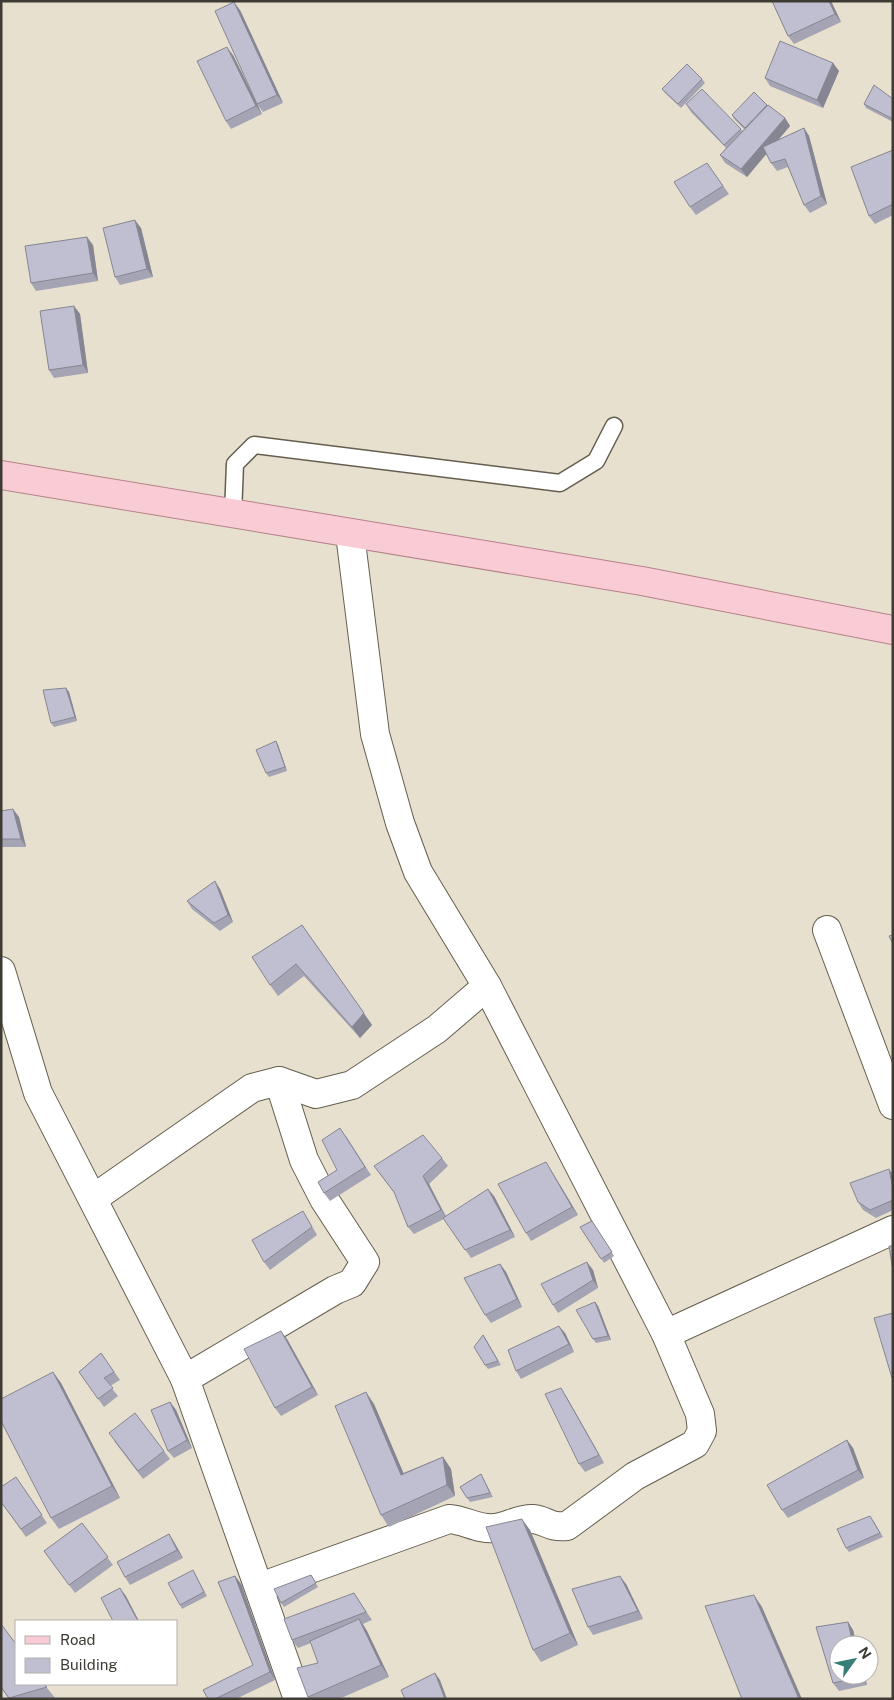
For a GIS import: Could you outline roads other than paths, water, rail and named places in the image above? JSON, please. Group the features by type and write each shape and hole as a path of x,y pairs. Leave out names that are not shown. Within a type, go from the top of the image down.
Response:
{"main road":[{"path":"1,475 642,581 893,630"}],"street":[{"path":"260,1587 449,1519 460,1520 485,1528 496,1528 534,1519 554,1527 566,1526 635,1476 695,1444 702,1431 700,1414 666,1334 487,986 418,872 400,823 375,734 350,534"},
{"path":"827,930 893,1105"},
{"path":"1,971 38,1093 94,1198 185,1379 298,1699"},
{"path":"94,1198 252,1088 279,1081 316,1094 352,1085 437,1029 487,986"},
{"path":"185,1379 334,1290 352,1283 365,1262 324,1199 304,1160 279,1081"},
{"path":"666,1334 893,1230"}],"lane":[{"path":"233,514 235,464 254,445 560,483 596,461 614,426"}]}
